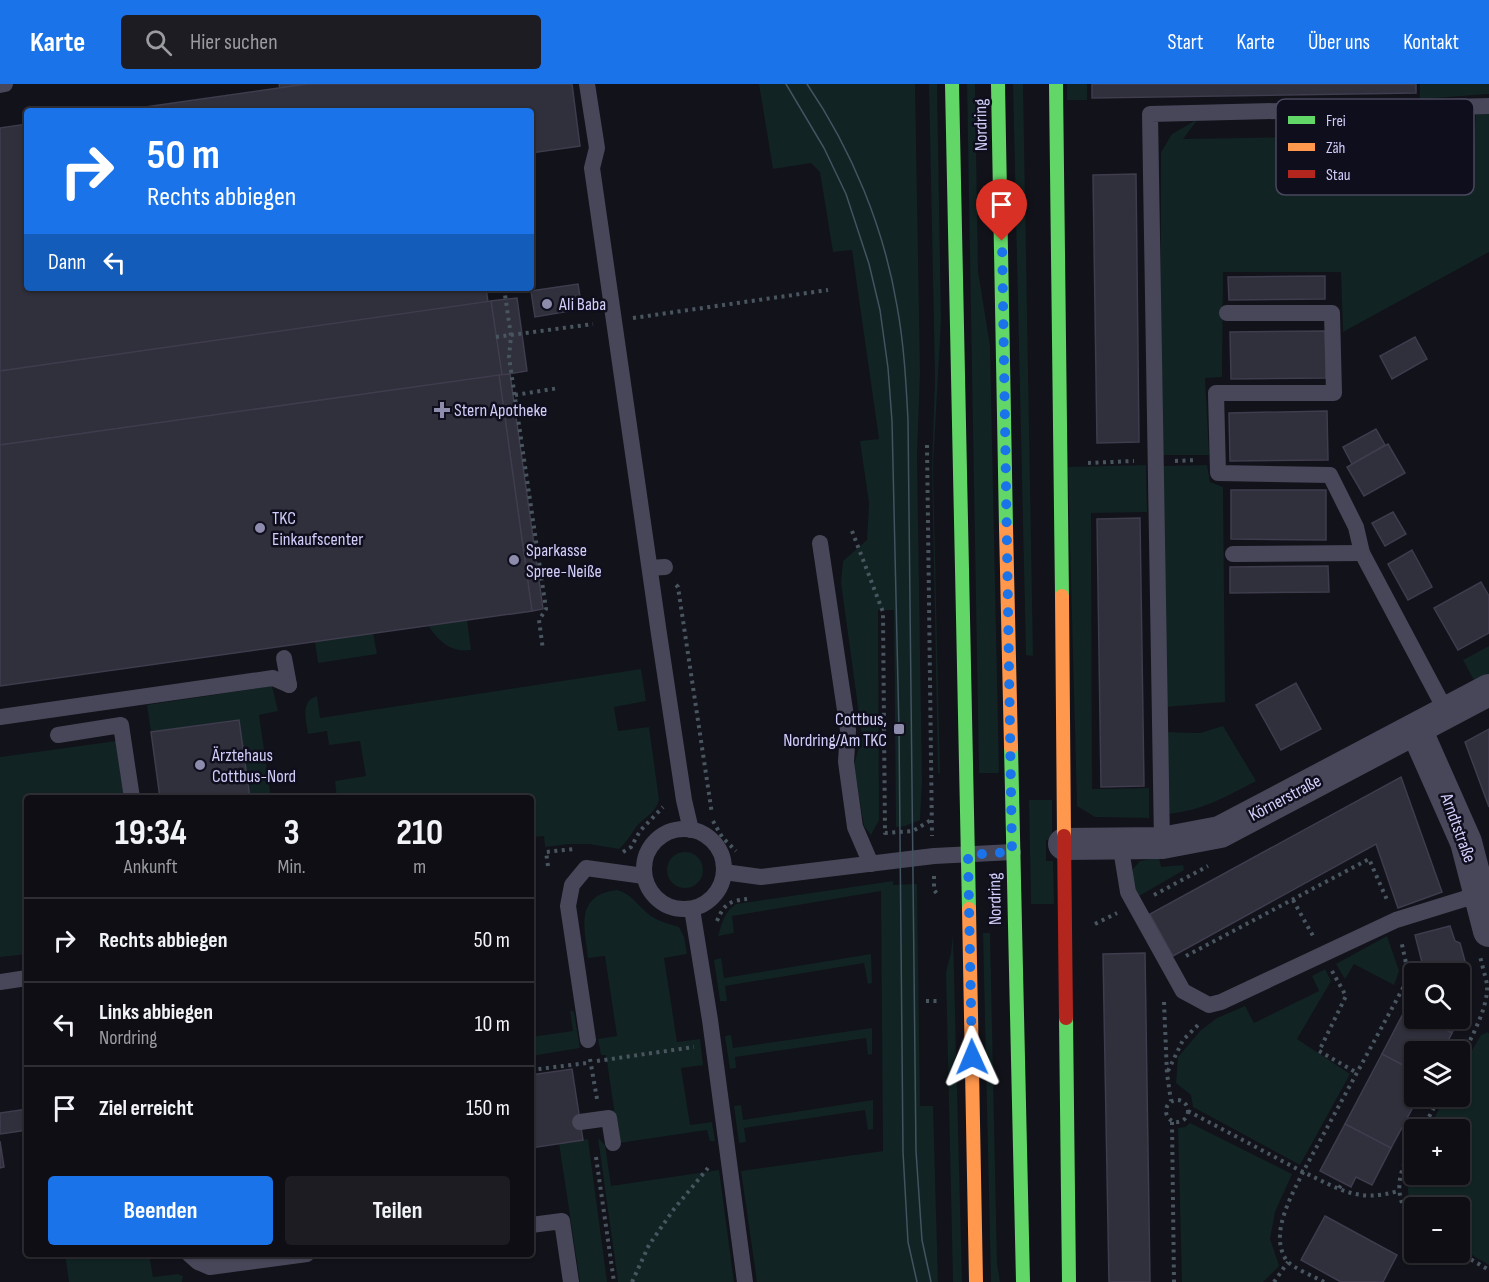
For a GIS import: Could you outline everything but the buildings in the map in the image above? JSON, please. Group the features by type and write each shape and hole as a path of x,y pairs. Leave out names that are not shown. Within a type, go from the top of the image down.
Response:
{"main road":[{"name":"Nordring","path":"952,84 976,1282"},
{"name":"Nordring","path":"998,84 1012,852 1023,1282"},
{"path":"1056,84 1069,1282"}],"street":[{"name":"Körnerstraße","path":"1064,844 1162,843 1220,832 1489,690"},
{"name":"Arndtstraße","path":"1416,729 1466,842 1480,894 1484,942"}],"lane":[{"path":"0,85 5,84"},
{"path":"587,84 597,148 592,168 614,320 658,567 684,800 691,830"},
{"path":"1474,106 1489,106"},
{"path":"1162,843 1150,114 1276,111"},
{"path":"1227,313 1332,313 1334,393 1216,393 1218,473 1330,475 1356,527 1362,553 1447,713"},
{"path":"820,543 848,730 846,762 855,827 871,864"},
{"path":"1233,554 1362,553"},
{"path":"0,717 273,678 289,685 284,658"},
{"path":"58,735 121,725 132,795"},
{"path":"679,830 691,830 712,840 723,860 724,872 721,885 714,896 704,904 692,909 678,909 666,905 655,897 647,886 644,876 645,861 650,849 657,840 679,830"},
{"path":"1120,843 1128,892 1135,905 1183,991 1209,1005 1221,1002 1396,920 1480,894"},
{"path":"724,872 761,877 871,864 1012,852"},
{"path":"588,1040 568,906 572,885 586,868 644,876"},
{"path":"692,909 745,1282"},
{"path":"0,982 24,978"},
{"path":"590,1120 609,1118 613,1143"},
{"path":"534,1225 562,1221 571,1282"},
{"path":"192,1257 210,1267 285,1257"}],"path":[{"path":"496,337 828,290"},
{"path":"504,291 511,336 509,357 544,584 546,609 539,620 543,650"},
{"path":"515,395 559,388"},
{"path":"852,531 883,612 885,833"},
{"path":"658,567 678,587 713,820 722,837 742,854"},
{"path":"621,853 631,847 640,831 662,809 664,801"},
{"path":"862,846 875,842 885,833 913,831 931,820"},
{"path":"548,866 546,852 579,849"},
{"path":"1174,1282 1172,1122 1166,1114 1171,1101 1167,1074 1162,975 1168,965 1369,859 1396,920 1409,977 1303,1172 1282,1219 1280,1235 1282,1250 1288,1262 1321,1281"},
{"path":"1065,939 1213,863"},
{"path":"1293,900 1346,996 1319,1051 1357,1073"},
{"path":"1484,942 1489,995"},
{"path":"1470,1041 1485,1000 1487,986"},
{"path":"926,1000 940,1000"},
{"path":"1167,1074 1183,1040 1200,1024 1209,1005"},
{"path":"534,1072 713,1045"},
{"path":"591,1062 590,1120 614,1282"},
{"path":"1171,1101 1182,1101 1188,1111 1303,1172 1358,1196 1381,1196 1398,1191"},
{"path":"1172,1122 1183,1121 1188,1111"},
{"path":"632,1282 649,1245 674,1209 715,1161"},
{"path":"1404,1168 1398,1191 1404,1208"},
{"path":"1339,1188 1342,1183"},
{"path":"1470,1259 1489,1270"},
{"path":"1274,1282 1288,1262"}],"shaded area":[{"path":"759,84 915,84 920,372 917,455 922,782 920,820 896,827 894,610 878,610 879,820 871,835 864,826 854,765 862,736 841,583 843,561 867,540 869,503 860,441 879,439 852,250 833,252 820,172 811,163 773,169"},
{"path":"929,84 937,84 941,320 933,467 940,773 938,773 932,467 935,378"},
{"path":"967,84 975,84 978,271 990,346 999,773 979,773"},
{"path":"1013,84 1023,84 1033,656 1026,655"},
{"path":"1067,84 1087,84 1087,100 1067,100"},
{"path":"1420,84 1489,84 1489,94 1420,99"},
{"path":"1476,112 1489,112 1489,252 1343,332 1341,272 1223,272 1222,377 1205,378 1209,455 1160,455 1161,152 1172,134 1198,119 1183,139 1276,137 1276,195 1474,195"},
{"path":"1146,465 1147,512 1091,513 1092,789 1149,788 1149,818 1095,817 1077,806 1068,467"},
{"path":"1207,465 1210,482 1223,487 1225,702 1165,707 1161,466"},
{"path":"467,620 471,650 451,648 436,636 428,625"},
{"path":"373,633 377,654 318,663 315,641"},
{"path":"1489,646 1489,674 1475,682 1463,660"},
{"path":"641,669 646,701 614,707 618,731 649,727 659,800 653,811 637,826 619,849 589,844 545,847 544,836 534,837 534,795 337,795 335,781 366,776 360,741 329,745 327,731 308,734 306,707 312,698 317,696 320,718"},
{"path":"272,686 278,711 259,715 271,795 250,795 238,720 151,732 147,705"},
{"path":"1223,726 1256,781 1202,807 1166,814 1163,732 1200,733"},
{"path":"116,741 124,795 24,795 24,954 0,957 0,757"},
{"path":"1029,800 1052,800 1052,839 1046,840 1046,861 1053,861 1054,904 1031,904"},
{"path":"685,852 698,857 703,870 698,883 685,888 672,883 667,870 672,857"},
{"path":"1159,858 1161,867 1183,865 1184,870 1139,896 1131,882 1133,869 1140,861"},
{"path":"893,881 893,885 917,884 920,1106 933,1106 938,1282 757,1282 741,1171 883,1151 881,891 732,916 734,933 718,936 722,922 736,904"},
{"path":"617,890 629,896 651,916 679,927 684,937 687,954 664,958 677,1042 700,1039 703,1065 681,1068 690,1125 712,1122 715,1141 710,1141 707,1130 619,1143 606,1055 601,1055 598,1039 617,1036 605,956 588,958 584,924 588,906 594,898"},
{"path":"983,933 990,933 997,1263 1000,1282 991,1282"},
{"path":"953,934 962,1282 953,1282 946,972"},
{"path":"1387,936 1399,971 1394,985 1354,964 1345,979 1336,964"},
{"path":"871,954 872,983 868,984 864,963 725,986 727,1001 720,1001 714,960 721,958 724,978"},
{"path":"1325,969 1331,981 1297,1039 1350,1074 1300,1165 1193,1107 1191,1095 1176,1083 1178,1057 1201,1030 1217,1018 1245,1006 1254,1023 1319,991 1312,976"},
{"path":"570,1010 574,1012 580,1048 534,1056 534,1037 573,1031"},
{"path":"872,1028 872,1054 868,1055 866,1038 735,1057 736,1068 730,1069 725,1036 731,1035 733,1048"},
{"path":"1488,1032 1489,1034 1489,1265 1470,1254 1470,1197 1409,1197 1408,1186 1470,1185 1470,1119 1434,1119 1440,1107 1470,1107 1470,1054 1481,1035"},
{"path":"873,1100 873,1129 868,1130 865,1110 744,1128 746,1142 739,1143 734,1106 741,1105 743,1120"},
{"path":"1190,1123 1292,1174 1275,1212 1270,1239 1279,1266 1263,1282 1182,1282 1178,1128"},
{"path":"598,1138 605,1145 611,1186 719,1170 734,1282 618,1282"},
{"path":"588,1139 607,1282 580,1282 559,1143"},
{"path":"65,1257 150,1257 153,1277 178,1274 183,1276 182,1282 69,1282"}],"tram line":[{"path":"786,84 824,148 846,194 869,264 880,310 888,368 892,421 899,729 903,1152 908,1242 917,1282"},
{"path":"807,84 852,163 875,219 891,277 903,349 908,420 916,1151 922,1240 931,1282"}],"traffic: fast":[{"path":"952,84 969,909"},
{"path":"998,84 1006,527"},
{"path":"1056,84 1062,596"},
{"path":"1011,747 1023,1282"},
{"path":"1066,1018 1069,1282"}],"traffic: slow":[{"path":"1006,527 1011,747"},
{"path":"1062,596 1064,836"},
{"path":"969,909 976,1282"}],"traffic: jam":[{"path":"1064,836 1066,1018"}],"place":[{"name":"Ali Baba","path":"547,304"},
{"name":"Stern Apotheke","path":"442,410"},
{"name":"TKC Einkaufscenter","path":"260,528"},
{"name":"Sparkasse Spree-Neiße","path":"514,560"},
{"name":"Cottbus, Nordring/Am TKC","path":"899,729"},
{"name":"Ärztehaus Cottbus-Nord","path":"200,765"}],"route":[{"path":"972,1057 968,855 1012,852 1002,241"}]}
